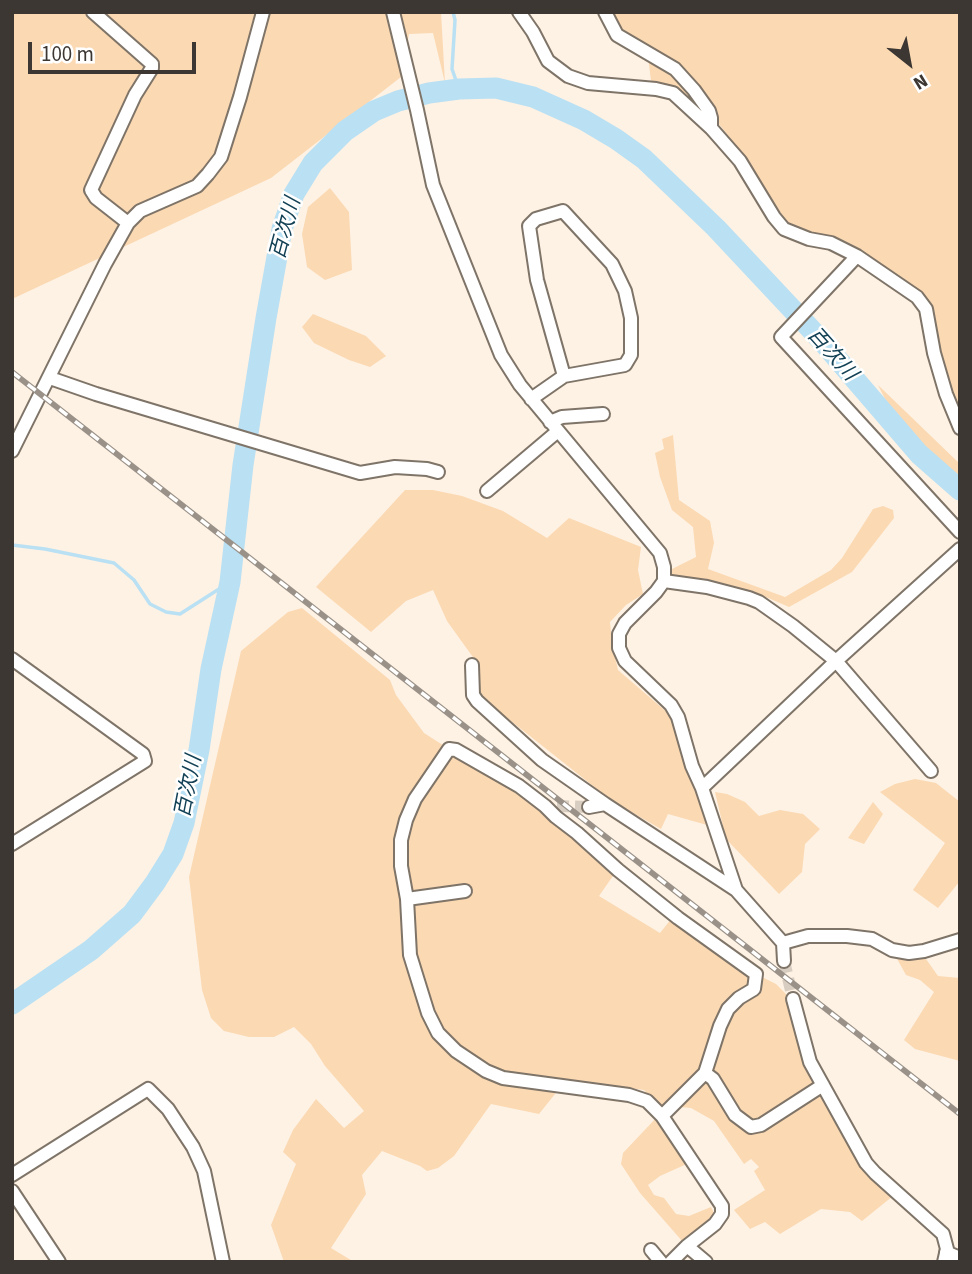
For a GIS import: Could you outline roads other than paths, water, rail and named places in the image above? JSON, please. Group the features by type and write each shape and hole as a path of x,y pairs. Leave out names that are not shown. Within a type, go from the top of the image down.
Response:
{"street":[{"path":"93,12 152,64 91,190 96,198 128,223"},
{"path":"12,451 128,223 140,211 197,186 221,157 263,12"},
{"path":"393,12 433,186 501,355 531,400 660,553 664,581 625,623 619,634 619,648 625,661 671,705 678,718 736,890"},
{"path":"519,12 548,61 568,76 588,83 673,93 711,128 740,161 774,217 785,229 808,239 831,243 858,256 917,297 926,309 934,353 960,428"},
{"path":"605,12 617,35 675,69 709,111 712,118 711,128"},
{"path":"531,400 564,376 625,365 631,355 631,318 625,291 612,264 563,211 536,219 529,226 537,280 564,376"},
{"path":"858,256 781,337 960,532"},
{"path":"50,378 360,473 395,467 438,472"},
{"path":"487,491 562,417 603,414"},
{"path":"702,788 836,661 960,549"},
{"path":"664,581 706,587 759,602 793,626 836,661 931,771"},
{"path":"12,659 143,754 145,761 12,844"},
{"path":"472,665 473,695 477,701 542,760 736,890 783,943 784,961"},
{"path":"662,1116 705,1073 728,1009 754,989 756,974 648,894 556,817 551,806 456,750 449,749 415,799 401,840 410,955 428,1013 438,1032 456,1051 486,1071 503,1078 629,1096 647,1101 662,1116 722,1206 722,1213 715,1224 671,1262"},
{"path":"589,807 606,804"},
{"path":"407,899 465,891"},
{"path":"783,943 808,936 847,936 872,939 892,950 909,953 960,940"},
{"path":"793,999 810,1062 866,1163 943,1234 947,1249 945,1257 960,1258"},
{"path":"705,1073 713,1079 735,1115 751,1127 761,1125 823,1085"},
{"path":"12,1175 148,1089 168,1109 193,1147 204,1171 223,1262"},
{"path":"12,1191 59,1262"},
{"path":"687,1246 706,1262"},
{"path":"651,1250 662,1262"}],"waterway":[{"path":"453,12 455,20 452,69 459,89"},
{"name":"百次川","path":"12,1004 91,950 132,914 173,854 184,823 199,750 211,669 230,582 243,465 282,229 294,194 313,163 345,131 374,111 429,93 496,88 533,97 584,120 616,139 644,159 716,228 821,340 919,454 960,490"},
{"path":"12,545 114,563 134,580 150,604 166,612 180,614 230,582"}],"tunnel":[{"path":"557,806 589,807"},
{"path":"784,961 793,999"}],"railway":[{"path":"12,372 960,1114"}]}
